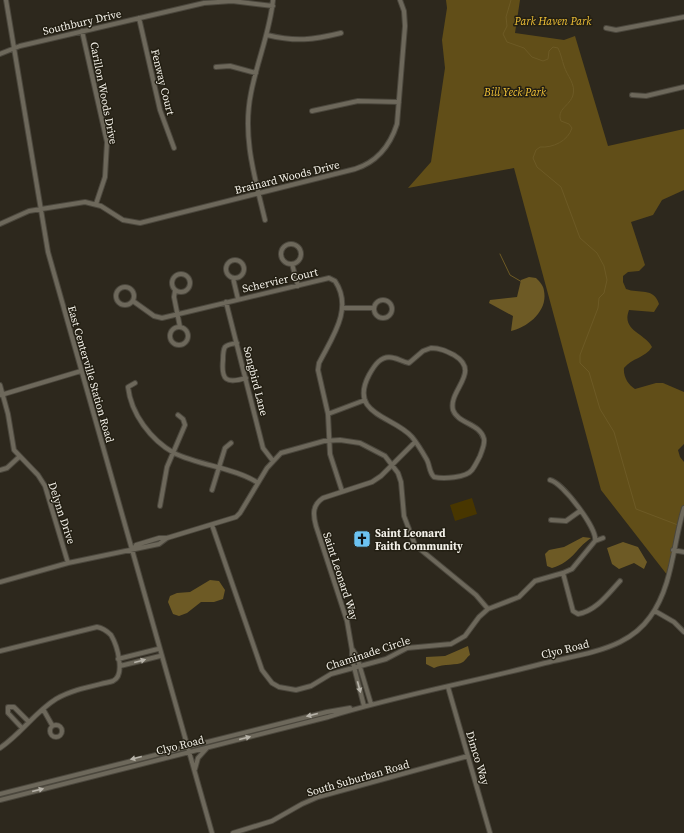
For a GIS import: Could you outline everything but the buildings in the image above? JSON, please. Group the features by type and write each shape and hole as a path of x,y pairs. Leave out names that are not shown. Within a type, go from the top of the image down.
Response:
{"street":[{"name":"East Centerville Station Road","path":"6,0 48,252 132,549 158,649 212,833"},
{"path":"265,220 250,157 248,130 249,104 267,35 273,0"},
{"name":"Brainard Woods Drive","path":"0,224 23,213 81,202 96,204 123,220 140,223 355,169 373,160 384,151 392,138 397,124 405,26 404,11 400,0"},
{"name":"Southbury Drive","path":"0,54 14,48 82,31 211,2 232,2 273,6"},
{"path":"606,28 616,30 684,17"},
{"name":"Fenway Court","path":"139,18 160,110 174,148"},
{"name":"Carillon Woods Drive","path":"82,31 107,142 105,177 96,204"},
{"path":"267,35 285,39 303,40 341,33"},
{"path":"216,67 230,66 256,73"},
{"path":"632,95 646,96 684,87"},
{"path":"312,111 358,101 399,102"},
{"path":"294,245 298,248 300,255 297,262 292,264 285,262 281,254 284,247 294,245"},
{"path":"240,261 245,267 244,272 241,276 233,278 226,275 225,267 230,262 240,261"},
{"path":"292,264 298,286"},
{"path":"175,291 181,291 190,287 190,282 185,274 173,277 171,285 175,291 174,297 180,327"},
{"path":"233,278 238,299"},
{"name":"Schervier Court","path":"133,301 156,318 162,318 331,278 337,284 343,308"},
{"path":"121,288 130,288 134,296 133,301 128,305 120,304 117,300 117,292 121,288"},
{"path":"383,300 388,301 392,305 390,316 383,319 376,315 374,308 378,301 383,300"},
{"name":"Songbird Lane","path":"226,302 263,448 273,461"},
{"path":"374,308 343,308 341,320 318,366 318,374 328,414 330,454 342,491 372,482 381,476 415,442"},
{"path":"180,327 187,331 189,338 185,344 176,345 172,343 170,337 173,330 180,327"},
{"path":"237,343 228,346 224,350 222,374 225,378 231,381 246,378"},
{"path":"436,348 444,350 458,358 463,364 465,375 454,398 454,410 460,418 478,430 482,435 484,447 472,470 468,473 459,476 434,477 430,473 427,460 415,442 408,434 373,412 365,400 365,386 369,376 378,362 384,358 392,357 409,362 423,351 436,348"},
{"path":"1,394 81,371"},
{"path":"135,383 128,387 128,392 143,425 158,441 174,453 246,476 258,483"},
{"name":"Delynn Drive","path":"0,385 1,394 8,414 12,447 19,457 38,475 45,486 68,563"},
{"path":"328,414 365,400"},
{"path":"160,506 167,467 185,425 183,419 178,415"},
{"path":"138,428 143,425"},
{"path":"0,582 68,563 132,549 136,545 159,538 167,538 231,519 240,513 273,461 282,453 312,443 330,440 360,443 376,450 392,464 401,482 404,516 415,545 476,595 488,609"},
{"path":"212,490 225,448 230,443"},
{"path":"0,470 7,468 19,457"},
{"path":"550,480 560,486 580,511 596,537 595,541 603,538"},
{"name":"Saint Leonard Way","path":"342,491 323,498 314,507 314,517 347,621 354,668 364,706"},
{"name":"Clyo Road","path":"0,800 328,717 371,704 448,687 613,645 639,630 654,611 665,586 684,508"},
{"path":"551,520 566,520 580,511"},
{"name":"Chaminade Circle","path":"212,525 260,665 272,683 286,689 304,688 326,676 388,658 407,648 451,644 465,636 479,617 488,609 519,597 535,580 563,573 574,567 595,541"},
{"path":"673,550 684,552"},
{"path":"563,573 573,611 578,614 586,612 597,605 620,581"},
{"path":"654,611 674,622 684,632"},
{"path":"0,651 97,627 104,630 111,636 120,666 120,674 116,680 71,692 57,699 43,709 0,748"},
{"path":"118,659 158,649"},
{"name":"Saint Leonard Way","path":"352,650 358,657 371,704"},
{"path":"120,666 160,656"},
{"name":"Dimco Way","path":"448,687 490,833"},
{"name":"Clyo Road","path":"0,794 327,712 364,706"},
{"path":"22,728 8,713 8,707 14,707 28,722"},
{"path":"43,709 52,725"},
{"path":"194,772 198,758 207,747"},
{"name":"South Suburban Road","path":"233,833 264,824 318,797 468,756"}],"shaded area":[{"path":"529,277 536,278 543,287 543,305 540,311 530,322 511,331 513,316 489,303 490,300 517,297 521,280"},
{"path":"472,498 477,514 455,521 450,505"},
{"path":"583,537 591,538 585,542 570,559 552,568 547,566 545,554 549,550 564,547"},
{"path":"623,542 638,547 647,562 644,569 634,563 619,569 612,564 607,548"},
{"path":"210,580 219,581 225,590 223,599 214,602 201,602 187,613 179,616 173,614 168,602 170,596 177,593 190,592"},
{"path":"468,646 470,655 460,663 434,668 426,664 426,657 445,656"}],"green space":[{"name":"Bill Yeck Park","path":"446,0 520,0 515,33 564,40 575,36 608,146 684,129 684,190 662,200 653,215 631,222 645,265 639,271 628,272 623,276 623,282 626,289 650,293 654,295 659,304 654,312 629,310 627,317 628,323 635,331 649,342 652,347 646,354 631,362 624,368 626,380 635,389 656,383 663,383 684,392 684,444 678,450 680,457 684,462 684,508 668,576 601,490 514,168 408,188 431,162 445,68 442,40 447,8"}],"waterway":[{"path":"511,0 506,17 507,26 503,34 507,42 524,48 532,57 543,61 548,59 549,51 553,47 558,48 574,91 571,99 560,113 561,121 569,124 572,128 570,133 564,140 555,145 540,147 536,150 533,158 537,167 561,187 580,238 597,253 604,266 607,280 604,293 599,298 598,308 580,355 580,363 589,372 600,409 614,432 636,509 678,525"},
{"path":"500,254 510,275 522,282"}],"place":[{"name":"Saint Leonard Faith Community","path":"362,539"}],"park label":[{"name":"Park Haven Park","path":"553,21"}]}
